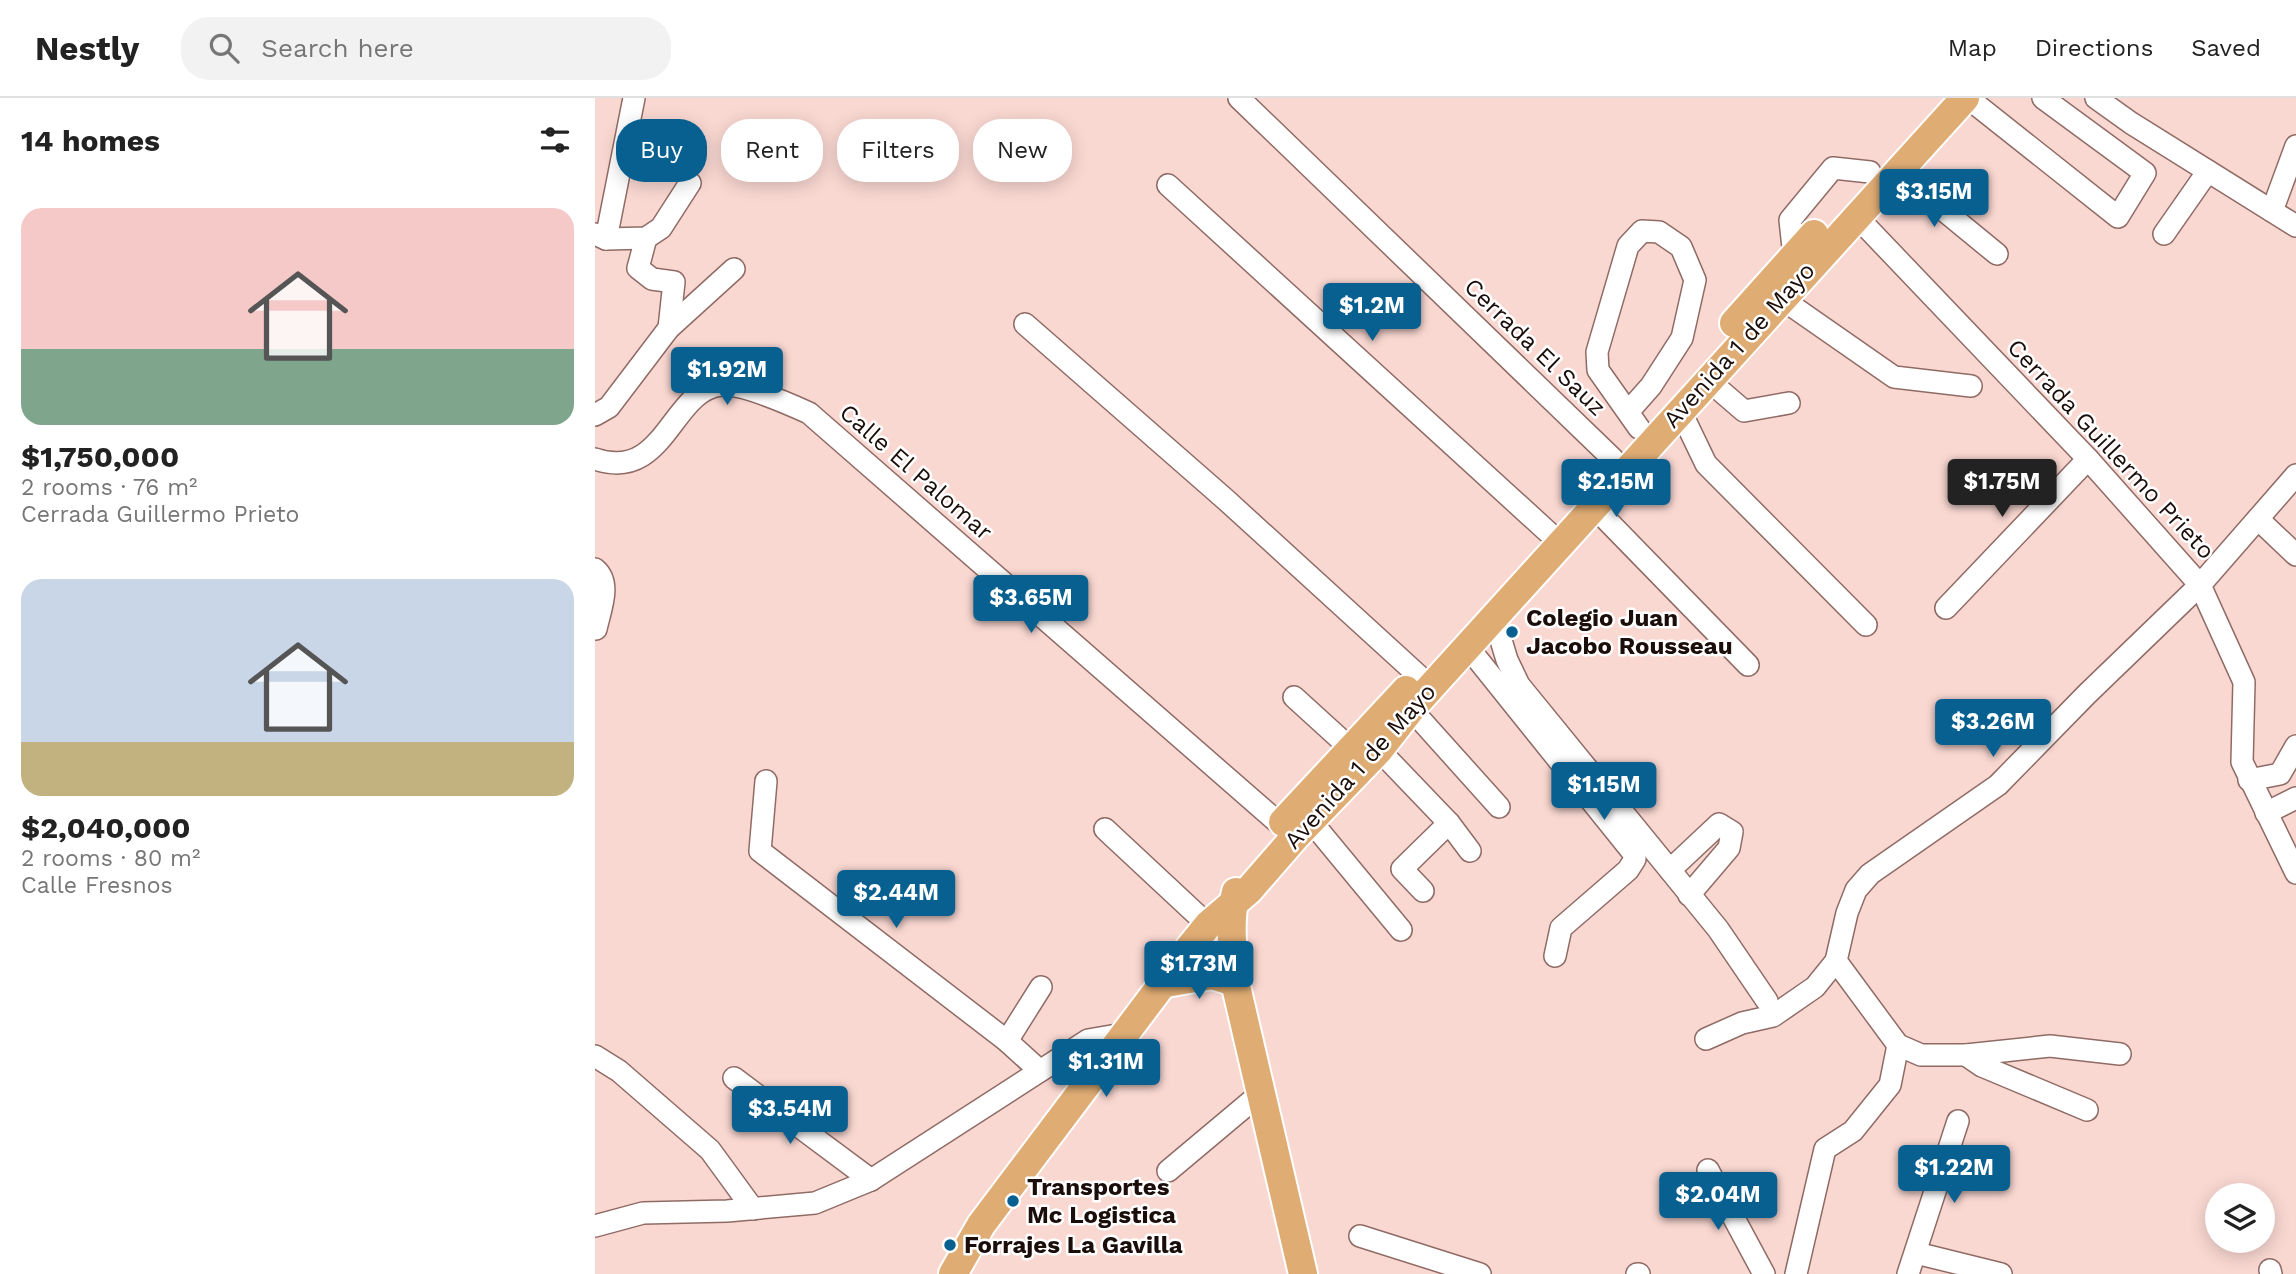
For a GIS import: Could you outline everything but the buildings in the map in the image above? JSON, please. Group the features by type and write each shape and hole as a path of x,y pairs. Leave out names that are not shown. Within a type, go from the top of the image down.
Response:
{"main road":[{"name":"Avenida 1 de Mayo","path":"953,1274 981,1225 1123,1034 1166,983 1200,936 1233,903 1240,878 1379,750 1411,709 1856,216 1884,172 1940,98"},
{"name":"Avenida 1 de Mayo","path":"1295,827 1350,748 1419,676 1613,459 1634,420 1794,257 1967,98"},
{"path":"1233,903 1234,969 1303,1274"},
{"path":"1200,936 1217,946 1234,969"},
{"path":"1166,983 1234,969"}],"street":[{"path":"634,98 601,236 646,238 661,228 690,183"},
{"name":"Cerrada El Sauz","path":"1239,98 1613,459"},
{"path":"1967,98 2119,217 2145,173 2043,98"},
{"path":"2096,98 2131,123 2296,226"},
{"path":"2272,211 2296,146"},
{"path":"2164,234 2208,171"},
{"path":"1884,172 1997,254"},
{"path":"1167,185 1548,531"},
{"name":"Cerrada Guillermo Prieto","path":"1856,216 2088,459 2200,585 2244,682 2242,762 2296,873"},
{"path":"1642,232 1659,232 1681,247 1695,280 1682,338 1650,386 1634,420 1598,370 1597,352 1628,246 1642,232"},
{"path":"646,238 638,268 652,279 674,282 669,328"},
{"path":"595,415 610,407 669,328 734,269"},
{"path":"1782,299 1894,377 1971,386"},
{"path":"1025,324 1419,676"},
{"path":"1708,380 1744,411 1789,403"},
{"name":"Calle El Palomar","path":"598,466 627,464 646,454 704,389 723,384 750,390 809,413 1295,827 1401,930"},
{"path":"1680,410 1706,464 1866,625"},
{"path":"1946,608 2088,459"},
{"path":"1706,1039 1742,1023 1773,1016 1815,987 1836,961 1847,913 1856,890 1870,874 1998,785 2200,585 2296,475"},
{"path":"1594,507 1748,665"},
{"path":"2258,519 2296,555"},
{"path":"595,569 601,574 605,586 596,629"},
{"path":"1494,617 1507,660 1519,685 1718,929 1767,1001"},
{"path":"1468,646 1634,854 1635,859 1628,870 1561,928 1555,956"},
{"path":"1294,698 1350,748"},
{"path":"1411,709 1499,807"},
{"path":"2249,780 2280,774 2296,746"},
{"path":"1379,750 1449,824 1470,851"},
{"path":"766,781 760,851 1007,1041 1040,1071"},
{"path":"2266,813 2296,798"},
{"path":"1423,891 1402,869 1449,824"},
{"path":"1670,870 1719,824 1732,832 1729,848 1689,895"},
{"path":"1105,829 1200,936"},
{"path":"1836,961 1898,1045 1921,1055 1966,1055 2050,1046 2120,1054"},
{"path":"1007,1041 1041,987"},
{"path":"595,1226 643,1213 754,1209 815,1203 871,1180 1088,1040 1123,1034"},
{"path":"1796,1274 1825,1149 1853,1131 1890,1086 1898,1045"},
{"path":"1966,1055 1982,1066 2087,1110"},
{"path":"595,1056 619,1071 710,1150 754,1209"},
{"path":"734,1078 871,1180"},
{"path":"1168,1171 1261,1093"},
{"path":"1908,1274 1958,1121"},
{"path":"1708,1170 1764,1274"},
{"path":"1360,1236 1480,1274"},
{"path":"1916,1253 2001,1274"}],"place":[{"name":"Colegio Juan Jacobo Rousseau","path":"1512,632"},
{"name":"Transportes Mc Logistica","path":"1013,1201"},
{"name":"Forrajes La Gavilla","path":"950,1245"}]}
